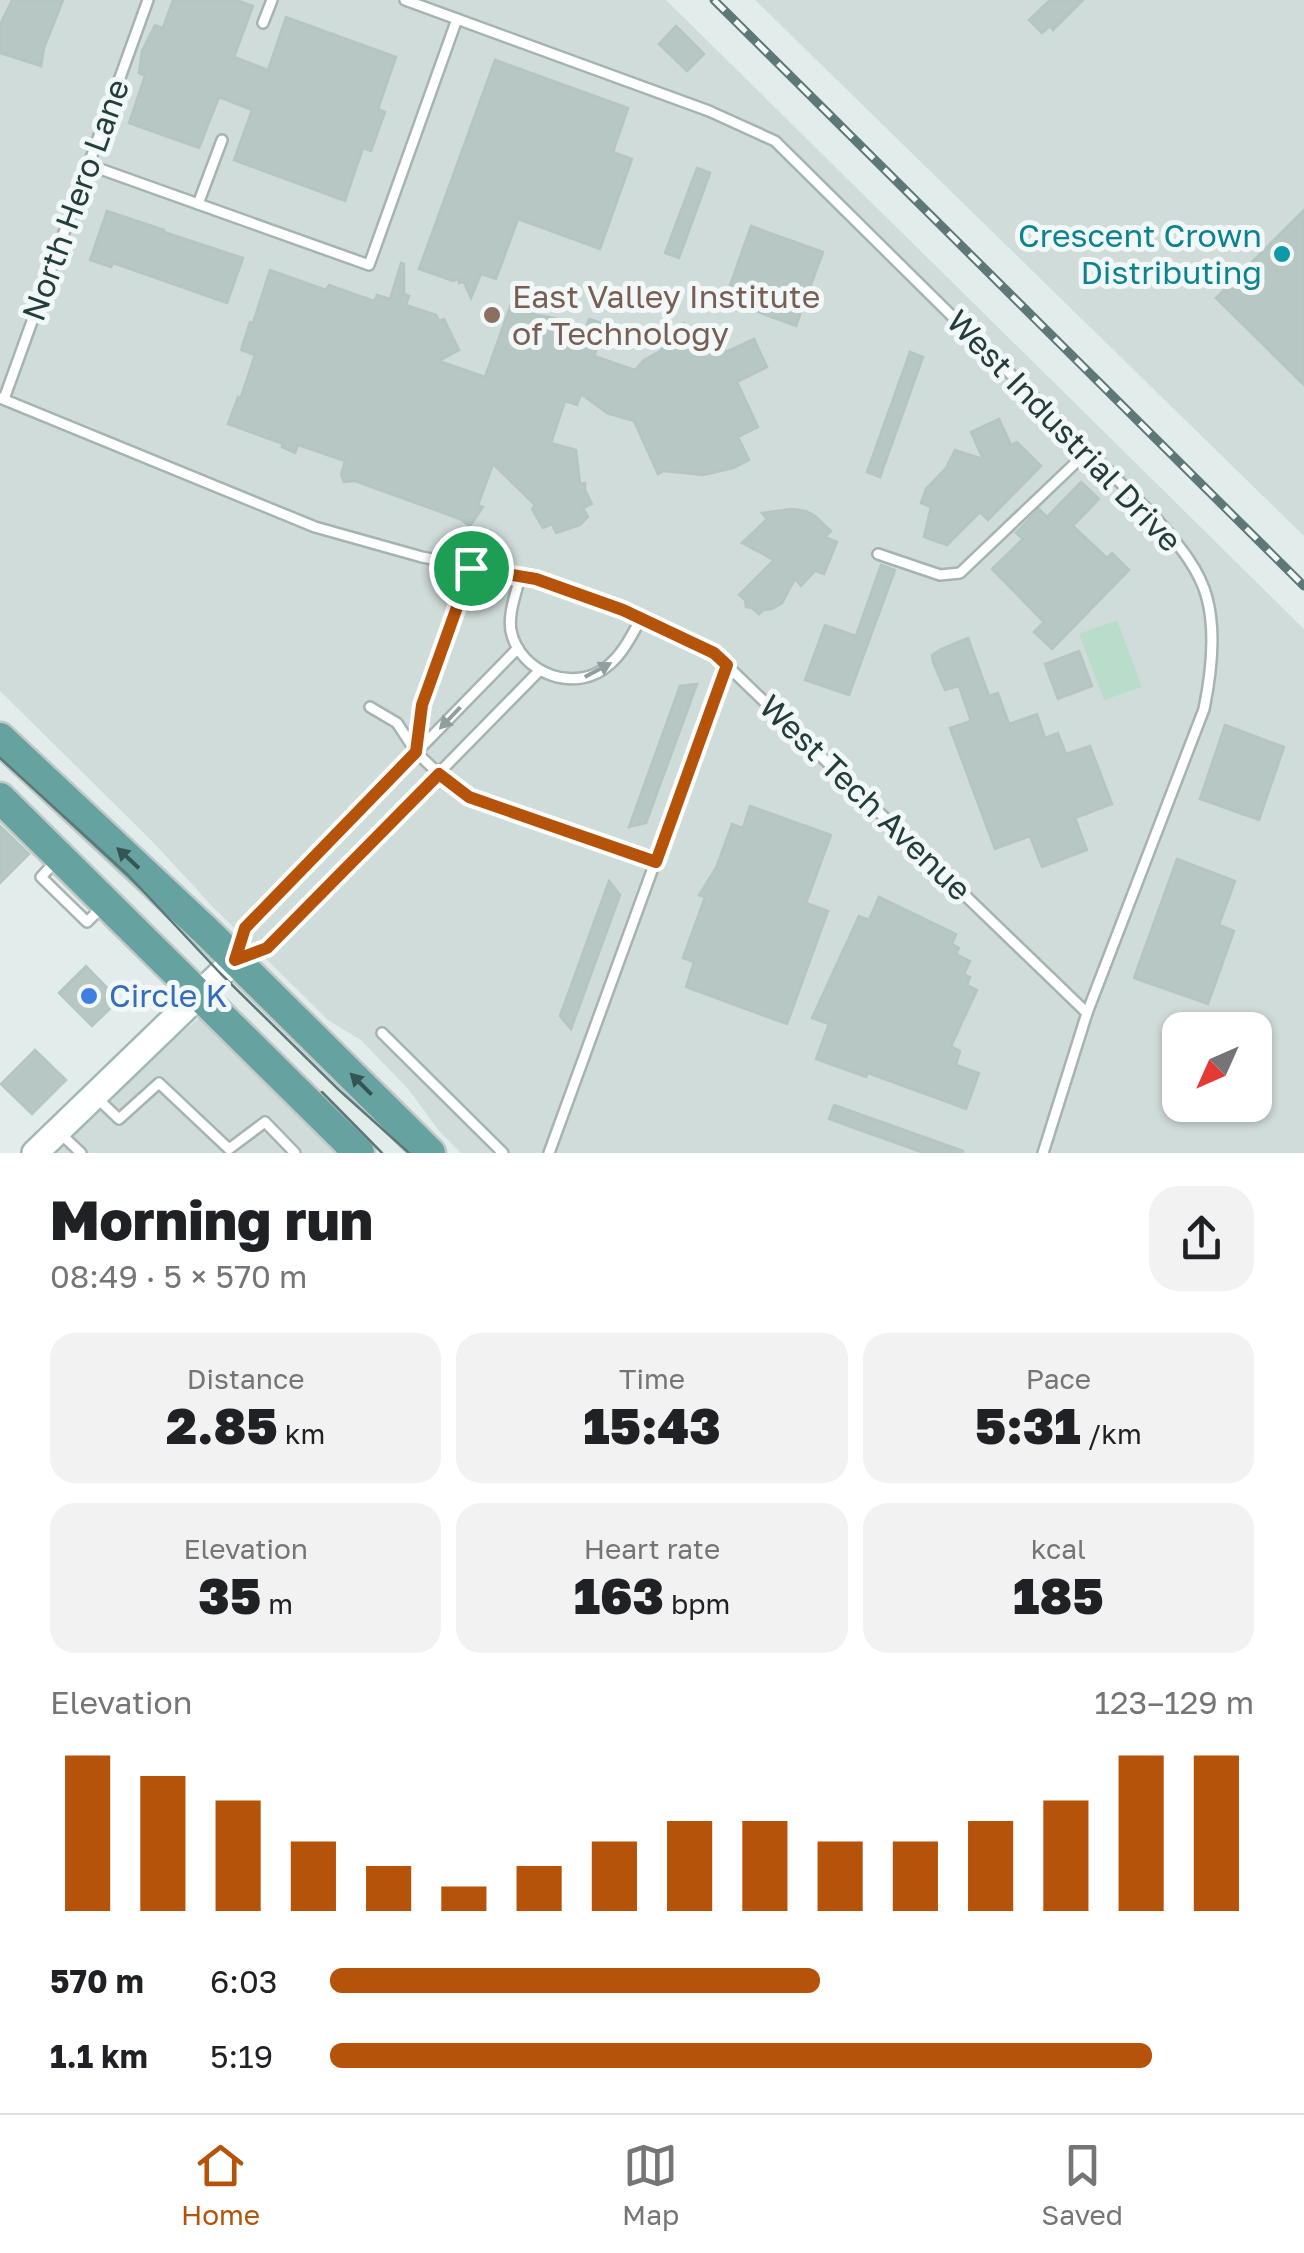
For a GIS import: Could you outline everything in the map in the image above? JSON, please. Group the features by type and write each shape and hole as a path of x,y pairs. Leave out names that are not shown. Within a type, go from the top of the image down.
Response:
{"main road":[{"path":"0,738 218,977 359,1153"},
{"path":"0,798 51,867 97,912 218,977 430,1153"}],"street":[{"path":"35,1153 218,977"}],"lane":[{"name":"North Hero Lane","path":"2,399 148,0"},
{"path":"263,23 272,0"},
{"name":"West Industrial Drive","path":"405,0 709,111 775,142 1156,517 1188,558 1206,597 1211,638 1211,676 1204,709 1087,1013 1043,1153"},
{"path":"89,165 369,265 457,19"},
{"path":"198,204 222,140"},
{"name":"West Tech Avenue","path":"2,399 315,527 471,568 536,579 641,619 714,653 1087,1013"},
{"path":"878,554 940,575 960,573 1088,451"},
{"path":"416,752 422,705 471,568"},
{"path":"520,577 510,615 512,632 518,648 539,671 556,678 593,676 608,666 641,619"},
{"path":"218,977 245,928 518,648"},
{"path":"549,1153 727,665"},
{"path":"218,977 267,948 539,671"},
{"path":"370,707 398,723 416,752 469,797 656,862"},
{"path":"382,1033 502,1153"},
{"path":"94,1096 119,1120 158,1084 227,1151 264,1122 294,1153"},
{"path":"58,1131 81,1153"}],"shaded area":[{"name":"East Valley Institute of Technology","path":"0,0 666,0 1304,629 1304,1153 461,1153 361,1040 328,1020 0,691"},
{"path":"755,0 1304,0 1304,536"},
{"path":"198,1019 208,1020 339,1153 55,1153 170,1042"}],"green space":[{"path":"1117,620 1142,687 1104,700 1079,634"}],"building":[{"path":"12,0 63,0 41,66 0,53 0,25"},
{"path":"173,0 236,0 253,6 234,57 268,70 286,17 396,57 378,109 385,112 371,151 363,148 345,201 234,160 252,110 219,97 199,148 129,123 145,76 139,73 142,51 155,25 163,28"},
{"path":"1050,0 1083,0 1053,30 1050,26 1042,33 1029,20"},
{"path":"676,26 704,54 687,71 659,44"},
{"path":"495,60 628,108 613,152 632,159 600,249 518,219 496,279 481,274 471,298 459,279 453,281 419,269"},
{"path":"697,168 710,173 679,258 665,253"},
{"name":"Crescent Crown Distributing","path":"1304,210 1304,385 1216,298"},
{"path":"107,211 243,258 227,303 113,263 111,267 90,260"},
{"path":"751,226 823,252 796,326 725,300"},
{"path":"401,263 404,294 409,296 406,305 436,315 439,321 444,319 459,350 439,361 485,377 515,293 531,299 527,313 569,323 584,333 589,319 605,324 594,356 635,370 662,350 656,337 684,323 691,337 713,327 726,352 754,339 767,367 737,382 758,427 738,437 749,460 703,475 664,471 658,474 634,421 607,413 581,394 577,405 565,401 551,443 576,450 580,484 585,483 592,504 583,508 588,517 580,525 556,533 552,524 543,528 532,509 535,505 493,464 478,505 483,507 470,526 355,481 344,482 341,475 345,461 298,445 295,453 283,444 228,424 255,355 241,350 270,270 326,290 329,285 374,301 377,295 390,299"},
{"path":"910,352 923,357 880,477 867,472"},
{"path":"999,419 1011,445 1017,442 1041,466 988,520 980,512 947,545 924,537 931,507 921,503 926,489 946,468 955,450 983,459 971,432"},
{"path":"1081,482 1099,499 1073,526 1107,558 1112,553 1129,570 1052,649 1034,632 1044,622 992,569 1023,539 1016,533 1039,509 1047,517"},
{"path":"791,509 815,516 831,531 825,537 837,542 824,574 815,571 801,586 795,579 782,603 759,614 746,607 739,595 774,560 742,543 767,519 762,513"},
{"path":"881,565 895,570 849,695 805,680 825,625 856,636"},
{"path":"968,638 989,696 998,693 1009,724 1037,714 1045,738 1058,733 1066,754 1090,746 1112,804 1075,818 1087,850 1042,867 1030,836 995,849 950,728 971,721 959,686 945,690 932,655"},
{"path":"1079,651 1092,686 1058,699 1045,664"},
{"path":"697,684 646,823 629,827 680,686"},
{"path":"1225,725 1284,747 1259,820 1200,799"},
{"path":"750,806 831,835 806,903 828,911 787,1024 686,987 694,962 683,958 705,897 699,895 716,868 732,824 743,828"},
{"path":"0,826 29,854 0,883"},
{"path":"1177,859 1235,881 1219,925 1234,931 1208,1004 1134,978"},
{"path":"609,881 620,895 571,1029 560,1016"},
{"path":"879,897 956,934 952,944 959,948 956,954 970,961 964,974 970,977 967,985 977,990 951,1046 960,1051 956,1065 979,1073 966,1109 868,1073 866,1077 816,1059 829,1024 812,1018 859,916 869,920"},
{"name":"Circle K","path":"86,966 119,1000 92,1026 59,993"},
{"path":"35,1050 66,1080 32,1114 1,1084"},
{"path":"834,1105 963,1153 924,1153 829,1119"}],"tram line":[{"path":"0,758 128,875 221,974 409,1153"},
{"path":"322,1092 382,1153"}],"railway":[{"path":"714,0 1304,586"}],"place":[{"name":"Crescent Crown Distributing","path":"1282,254"},
{"name":"East Valley Institute of Technology","path":"492,315"},
{"name":"Circle K","path":"89,996"}],"route":[{"path":"471,568 536,579 623,610 714,653 727,665 656,862 469,797 439,774 267,948 235,960 245,928 416,752 422,705 471,568"}]}
